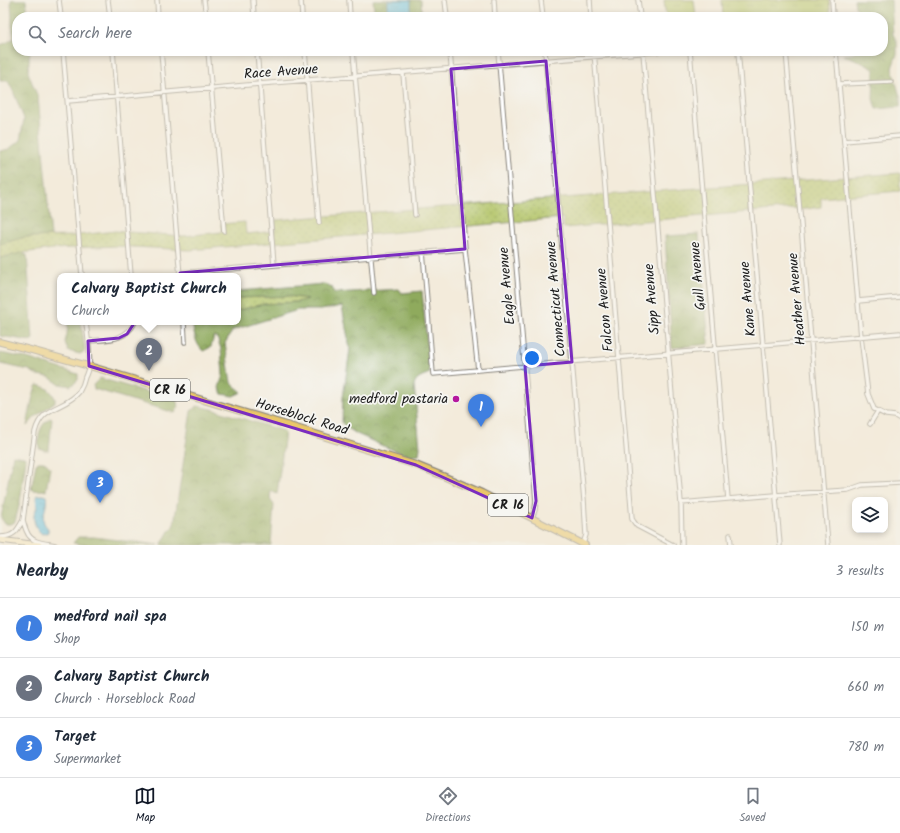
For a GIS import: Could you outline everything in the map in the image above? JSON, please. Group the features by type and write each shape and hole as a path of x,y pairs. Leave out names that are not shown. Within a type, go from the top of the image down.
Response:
{"main road":[{"name":"Horseblock Road","path":"0,342 89,366 416,465 458,482 584,544"},
{"path":"0,538 39,545"}],"street":[{"path":"59,0 60,12"},
{"path":"108,0 109,12"},
{"path":"157,0 158,12"},
{"path":"204,0 205,12"},
{"path":"253,0 254,12"},
{"path":"301,0 302,12"},
{"path":"349,0 350,12"},
{"path":"445,0 446,12"},
{"path":"494,0 495,12"},
{"path":"541,0 542,12"},
{"path":"590,0 591,12"},
{"path":"638,0 639,12"},
{"path":"832,0 833,12"},
{"path":"64,56 82,273"},
{"path":"113,56 131,273"},
{"path":"161,56 180,273"},
{"path":"209,56 224,231"},
{"path":"257,56 274,265"},
{"path":"306,56 319,223"},
{"path":"353,56 374,293"},
{"path":"450,56 465,248 478,370"},
{"name":"Eagle Avenue","path":"498,56 536,501 532,518"},
{"name":"Connecticut Avenue","path":"546,56 584,500 586,534 584,544"},
{"name":"Race Avenue","path":"68,101 605,56"},
{"name":"Sipp Avenue","path":"643,56 681,503 682,545"},
{"name":"Gull Avenue","path":"690,56 728,499"},
{"name":"Kane Avenue","path":"738,56 780,545"},
{"name":"Heather Avenue","path":"786,56 828,545"},
{"path":"836,56 861,337 868,394 874,409 886,415 895,416 900,419"},
{"name":"Falcon Avenue","path":"595,57 632,519 637,526 673,545"},
{"path":"403,73 415,215"},
{"path":"839,84 890,82"},
{"path":"844,141 900,136"},
{"path":"190,273 465,248"},
{"path":"423,252 433,374 900,333"},
{"path":"858,301 900,297"},
{"path":"55,545 32,539 26,532 23,520 35,432 40,419 47,412 73,398 83,385 89,366 86,325"},
{"path":"88,341 119,338 132,329 134,325"},
{"path":"184,325 185,342"},
{"path":"870,424 878,411"},
{"path":"681,503 848,490 862,486 900,483"},
{"path":"0,538 14,533 23,520"},
{"path":"730,535 731,545"}],"highlighted area":[{"path":"546,61 572,362 525,366 536,501 532,518 416,465 89,366 88,341 119,338 127,334 135,322 183,317 180,273 465,249 451,69"}],"green space":[{"path":"11,0 26,0 27,12 12,12 12,26"},
{"path":"373,0 421,0 422,12 374,12"},
{"path":"664,0 694,0 695,12 665,12"},
{"path":"722,0 829,0 830,12 723,12"},
{"path":"854,0 891,0 893,34 897,42 897,54 892,68 900,97 900,107 876,109 873,99 874,69 846,56 888,56 888,12 860,12 855,7"},
{"path":"12,39 12,56 30,56 28,72 38,97 51,236 25,237 0,244 0,151 9,149 20,140 24,119 8,81 0,81 0,45"},
{"path":"900,173 900,191 821,198 821,207 797,210 796,208 564,228 563,218 190,250 116,246 53,249 22,253 0,258 0,243 25,237 71,236 115,231 183,236 222,232 221,224 245,222 246,234 275,231 275,220"},
{"path":"699,234 709,344 672,348 665,236"},
{"path":"22,253 27,255 33,339 31,341 0,336 0,258"},
{"path":"324,284 332,287 334,293 399,289 402,293 422,291 430,373 418,378 414,385 420,448 419,454 409,456 383,446 357,434 342,423 343,397 350,349 342,306 321,310 298,310 233,330 225,343 231,383 242,392 233,396 222,394 219,388 223,375 221,349 218,340 214,336 211,347 203,351 200,348 194,334 192,325 241,325 241,309 264,304 297,302 308,299 288,296 241,298 241,291"},
{"path":"288,296 310,299 297,302 264,304 241,309 241,298"},
{"path":"68,325 81,325 85,351 80,354 68,351 65,342"},
{"path":"0,353 27,358 78,374 78,380 71,386 59,384 49,377 37,375 29,370 0,364"},
{"path":"100,378 177,401 178,408 175,413 94,389 93,385"},
{"path":"37,385 50,390 55,398 55,402 35,417 27,426 33,398"},
{"path":"197,406 212,409 283,431 285,433 277,494 271,491 270,499 274,505 271,545 161,545 174,524 191,411"},
{"path":"50,418 52,419 49,450 44,450 39,448 39,435 41,428"},
{"path":"13,455 24,457 26,459 20,502 15,522 5,524 1,518"},
{"path":"38,462 46,463 50,468 46,491 31,489 36,464"},
{"path":"78,537 94,537 159,545 85,545 73,543"}],"water":[{"path":"388,0 411,0 411,12 391,12 388,9"},
{"path":"38,495 46,496 43,521 48,528 48,532 42,534 38,530 34,521 34,514 37,507 36,499"}],"place":[{"name":"Calvary Baptist Church","path":"149,371"},
{"name":"medford pastaria","path":"456,399"},
{"name":"medford nail spa","path":"481,427"},
{"name":"Target","path":"100,503"}]}
